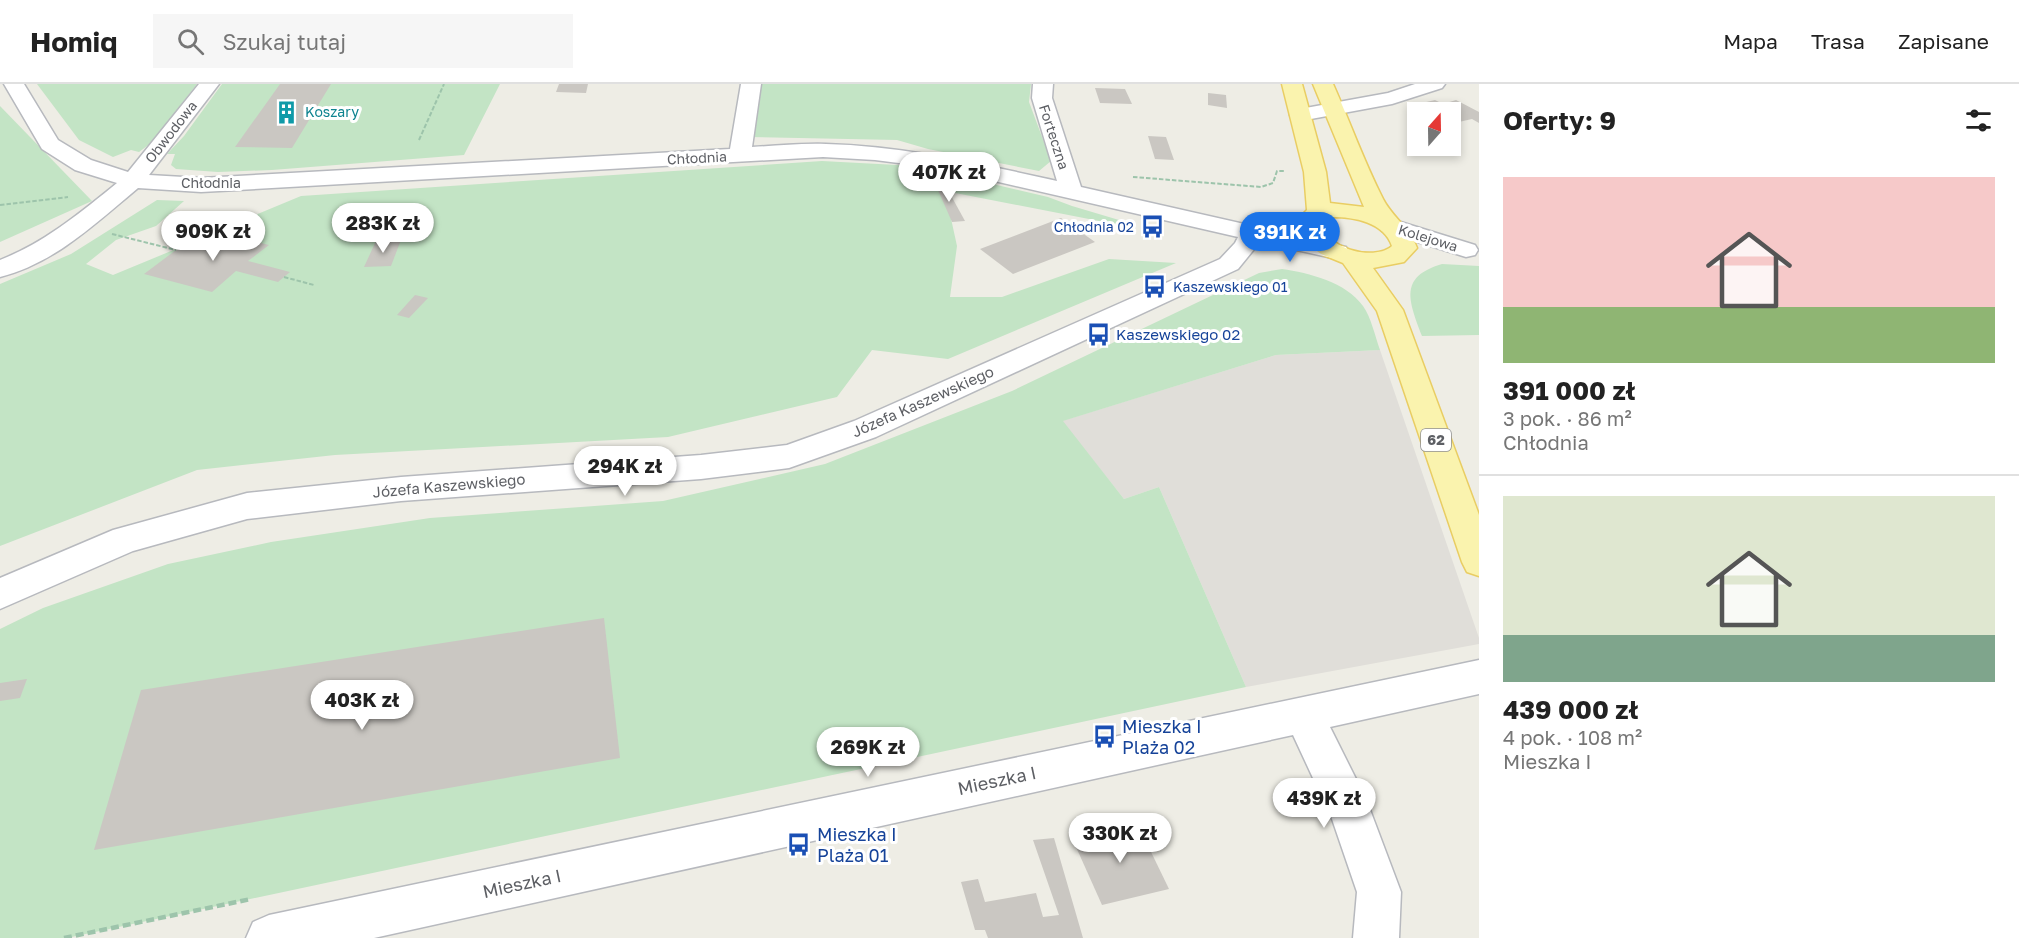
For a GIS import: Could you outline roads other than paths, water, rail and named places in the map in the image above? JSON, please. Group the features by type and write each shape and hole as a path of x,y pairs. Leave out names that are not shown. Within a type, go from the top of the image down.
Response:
{"main road":[{"path":"1292,84 1316,178 1314,218 1350,211 1387,224"},
{"name":"62","path":"1323,84 1371,198 1387,224 1404,241 1405,248 1397,256 1381,261 1344,255"},
{"name":"62","path":"1314,218 1315,238 1344,255 1390,310 1479,562"},
{"name":"62","path":"1390,310 1397,256"}],"street":[{"name":"Chłodnia","path":"14,84 50,144 83,165 133,181 201,185 288,182 823,150 875,153 931,159 1344,255"},
{"name":"Obwodowa","path":"0,269 34,256 80,225 133,181 209,84"},
{"path":"740,155 751,84"},
{"name":"Forteczna","path":"1043,84 1042,98 1071,190"},
{"path":"1300,115 1333,107 1392,98 1435,84"},
{"name":"Chłodnia","path":"1252,232 1314,218"},
{"name":"Kolejowa","path":"1387,224 1473,250"},
{"name":"Józefa Kaszewskiego","path":"0,594 125,540 247,506 401,489 701,466 789,456 865,429 1229,264 1246,246 1252,232"},
{"name":"Kolejowa","path":"1397,256 1473,250"},
{"name":"Mieszka I","path":"269,938 1479,677"},
{"path":"1304,715 1351,814 1379,892 1376,938"}],"place":[{"name":"Koszary","path":"287,112"},
{"name":"Chłodnia 02","path":"1152,227"},
{"name":"Kaszewskiego 01","path":"1155,287"},
{"name":"Kaszewskiego 02","path":"1098,335"},
{"name":"Mieszka I Plaża 02","path":"1104,737"},
{"name":"Mieszka I Plaża 01","path":"799,845"}]}
